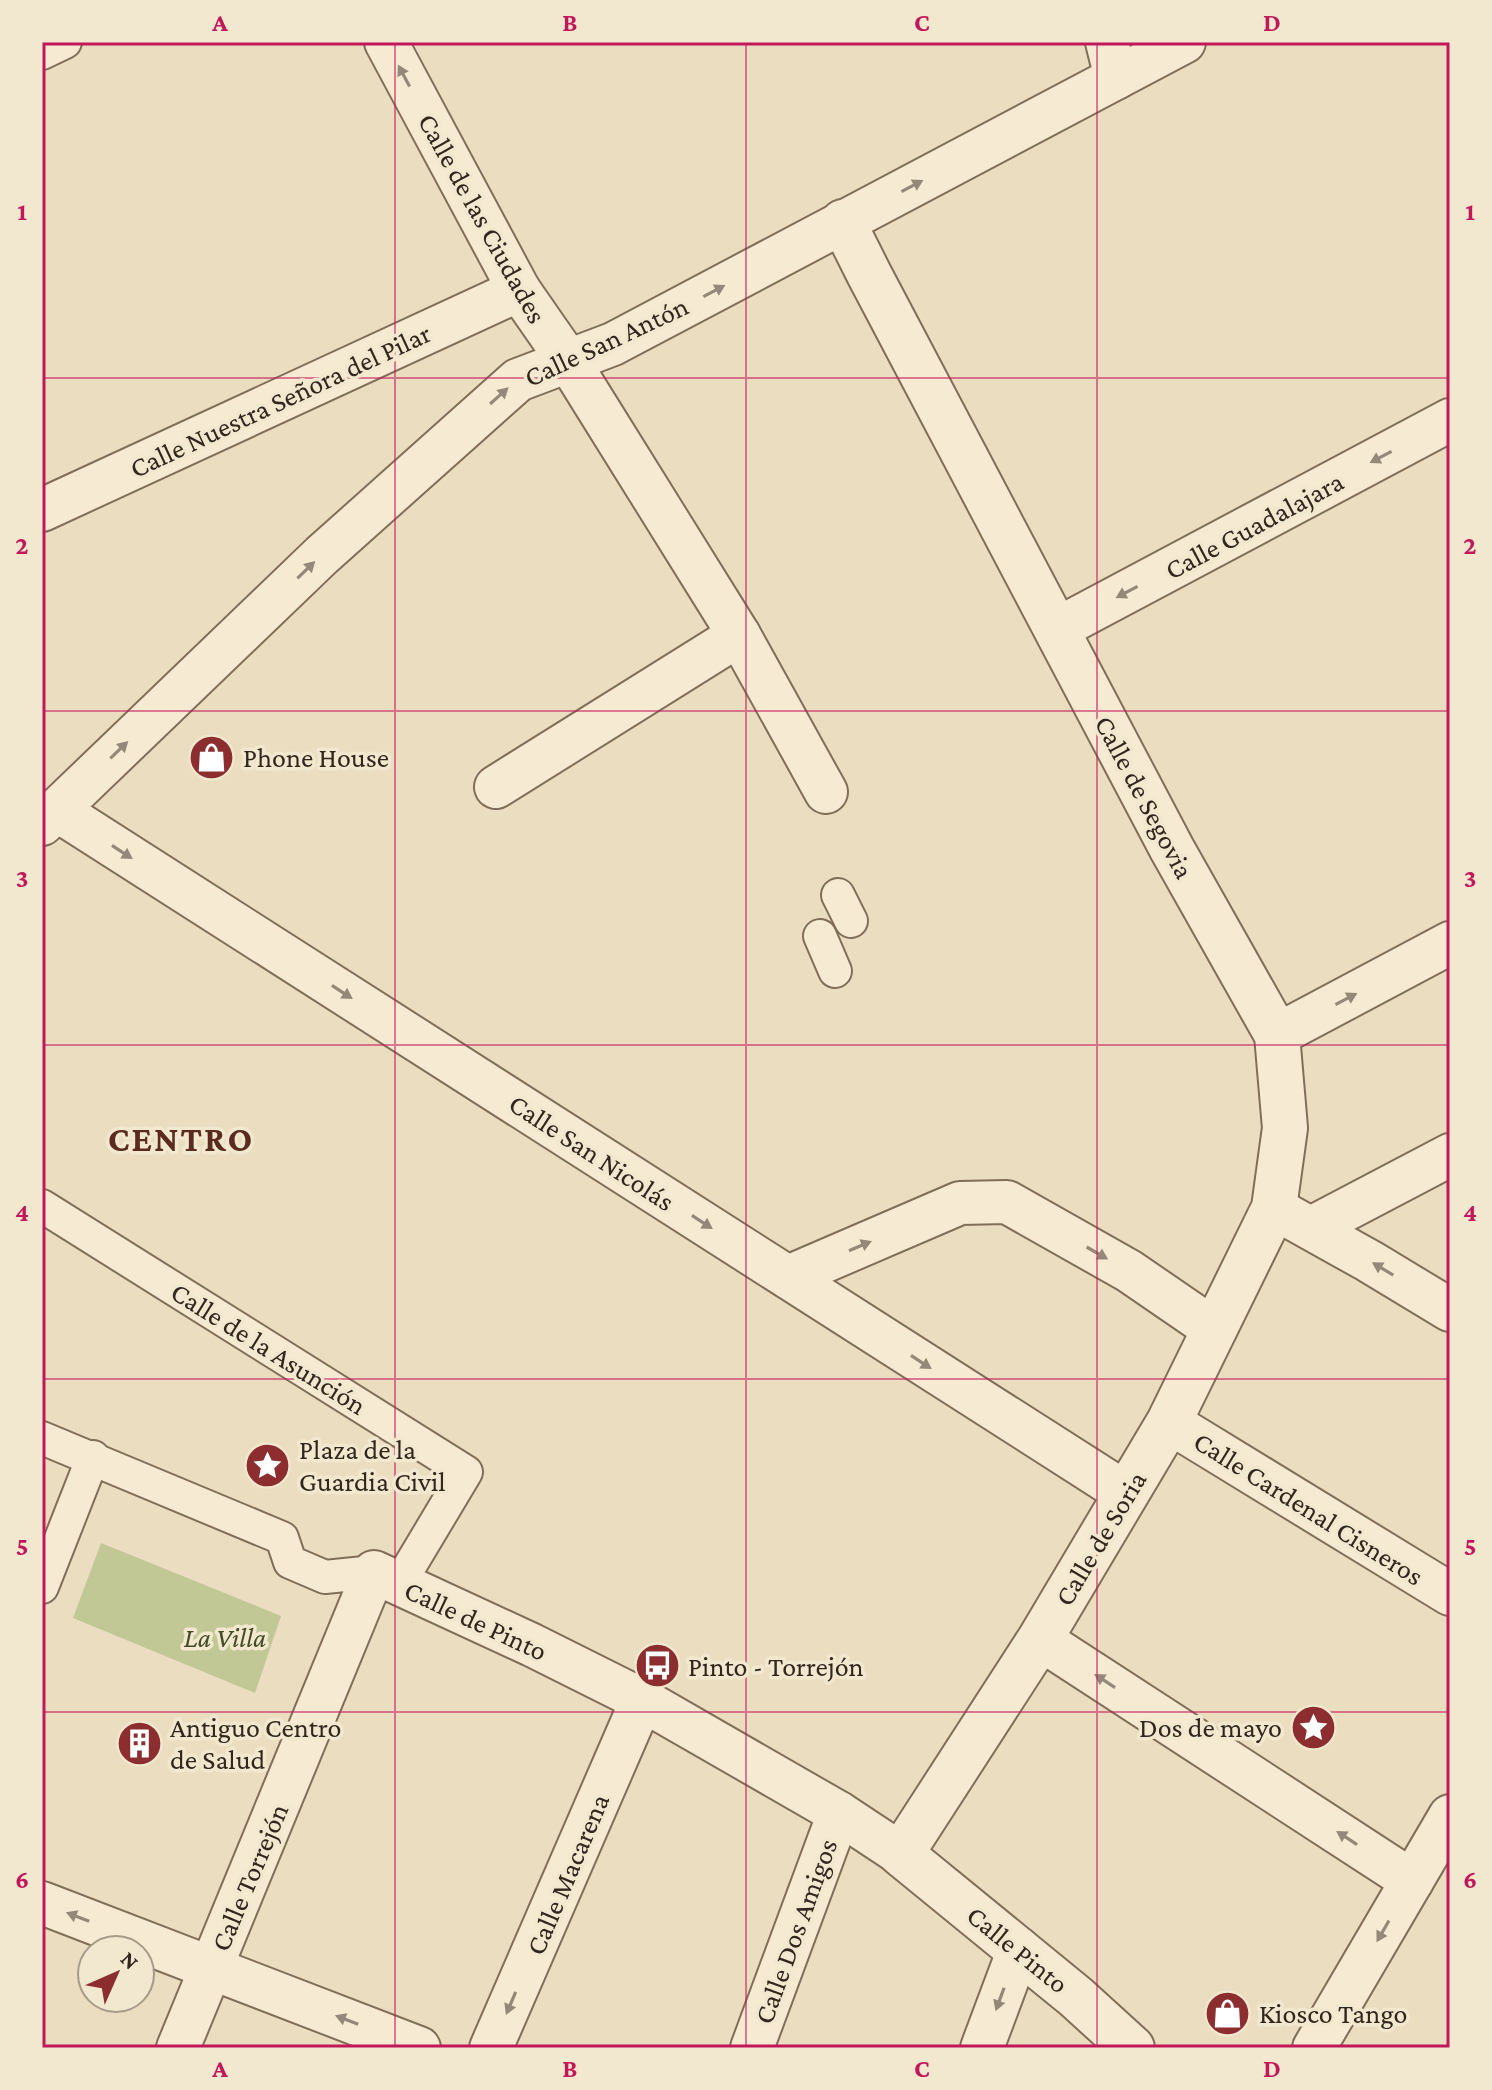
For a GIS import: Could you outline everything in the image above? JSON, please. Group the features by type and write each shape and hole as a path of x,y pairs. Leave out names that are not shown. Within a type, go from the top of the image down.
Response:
{"street":[{"path":"42,53 65,42"},
{"name":"Calle de las Ciudades","path":"386,42 519,290 569,362 739,635 826,792"},
{"name":"Calle San Antón","path":"49,817 322,555 518,380 613,344 843,222 1112,60 1184,42"},
{"name":"Calle de Segovia","path":"843,222 1172,849 1277,1035 1293,1218"},
{"name":"Calle Nuestra Señora del Pilar","path":"42,510 519,290"},
{"name":"Calle Guadalajara","path":"1057,629 1450,420"},
{"path":"496,787 739,635"},
{"name":"Calle San Nicolás","path":"49,817 788,1277 1127,1494"},
{"path":"820,936 835,971"},
{"path":"1277,1035 1450,943"},
{"path":"1293,1218 1450,1155"},
{"path":"788,1277 960,1203 1007,1202 1129,1271 1215,1330"},
{"name":"Calle de la Asunción","path":"42,1206 466,1472 386,1578"},
{"path":"1293,1218 1450,1310"},
{"name":"Calle de Soria","path":"901,1854 1040,1639 1127,1494 1169,1422 1215,1330 1293,1218"},
{"name":"Calle Cardenal Cisneros","path":"1169,1422 1450,1594"},
{"name":"Calle de Pinto","path":"42,1438 282,1538 290,1562 325,1577 386,1578 532,1645 642,1700 839,1813 901,1854"},
{"path":"42,1587 93,1457"},
{"name":"Calle Torrejón","path":"178,2048 210,1967 386,1578"},
{"path":"1040,1639 1412,1881"},
{"name":"Calle Macarena","path":"491,2048 642,1700"},
{"name":"Calle Dos Amigos","path":"752,2048 839,1813"},
{"path":"1314,2048 1450,1816"},
{"name":"Calle Pinto","path":"901,1854 1019,1949 1132,2048"},
{"path":"42,1903 419,2048"},
{"path":"982,2048 1019,1949"}],"green space":[{"name":"La Villa","path":"101,1543 281,1616 255,1693 73,1618"}],"place":[{"name":"Phone House","path":"212,757"},
{"name":"Plaza de la Guardia Civil","path":"268,1465"},
{"name":"Pinto - Torrejón","path":"657,1666"},
{"name":"Dos de mayo","path":"1313,1727"},
{"name":"Antiguo Centro de Salud","path":"139,1743"},
{"name":"Kiosco Tango","path":"1228,2013"}],"district":[{"name":"CENTRO","path":"181,1138"}]}
